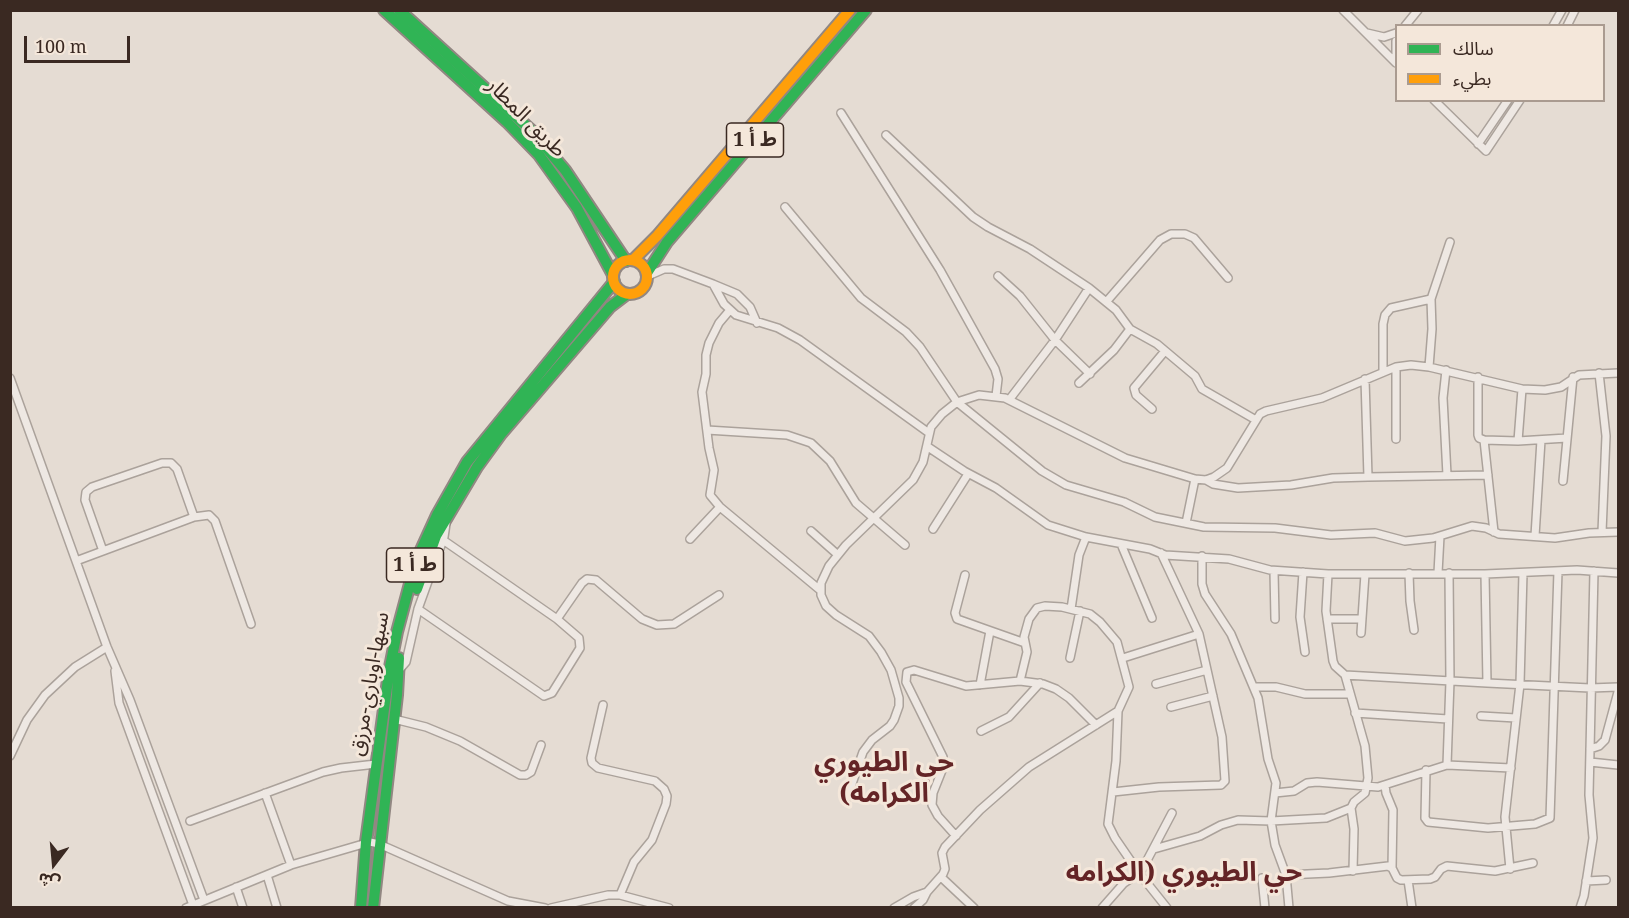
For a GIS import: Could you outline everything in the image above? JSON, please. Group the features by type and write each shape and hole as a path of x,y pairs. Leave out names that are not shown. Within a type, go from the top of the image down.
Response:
{"main road":[{"name":"طريق المطار","path":"384,10 507,122 539,155 571,199 614,278"},
{"name":"طريق المطار","path":"399,10 532,131 565,170 629,260"},
{"name":"ط أ 1","path":"629,260 657,236 850,10"},
{"name":"ط أ 1","path":"647,275 667,242 866,10"},
{"path":"629,260 640,263 647,275 643,288 636,293 627,294 619,290 614,278 617,266 629,260"},
{"name":"سبها-اوباري-مرزق","path":"361,908 376,764 397,632 416,561 457,479 480,446 614,278"},
{"name":"سبها-اوباري-مرزق","path":"373,908 400,652 412,604 429,552 445,520 477,467 501,434 610,307 627,294"}],"street":[{"path":"1343,10 1395,62"},
{"path":"1407,24 1418,10"},
{"path":"1554,24 1562,10"},
{"path":"1568,24 1575,10"},
{"path":"1364,32 1384,37 1395,33"},
{"path":"1436,102 1486,151 1519,102"},
{"path":"1478,144 1507,102"},
{"path":"841,113 940,270 973,330 998,379 996,396"},
{"path":"886,135 973,217 1030,249 1089,288 1107,301 1130,329 1166,351 1195,376 1202,389 1256,420"},
{"path":"785,207 861,298 906,332 920,346 957,402 1042,471 1060,482 1124,502 1155,517 1204,527 1275,528 1330,535 1374,533 1405,541 1424,540 1472,526 1486,528 1499,534 1560,538 1618,532"},
{"path":"1107,301 1160,240 1171,234 1185,234 1194,238 1228,278"},
{"path":"1429,367 1432,328 1431,299 1450,242"},
{"path":"647,275 664,269 673,269 737,294 750,307 757,323"},
{"path":"998,276 1020,296 1055,340 1090,374"},
{"path":"713,284 720,298 730,310 743,319 778,328 800,340 929,433"},
{"path":"1009,400 1055,340 1089,288"},
{"path":"1383,372 1385,315 1391,308 1431,299"},
{"path":"730,310 716,328 706,351 706,374 702,392 714,470 710,495 720,507 820,590 823,600 831,611 861,630 875,643 891,670 899,698 894,720 872,740 863,752 847,798"},
{"path":"1079,383 1114,350 1130,329"},
{"path":"1152,409 1134,393 1134,388 1166,351"},
{"path":"1206,480 1227,468 1256,420 1266,411 1322,398 1396,367 1411,365 1429,367 1522,389 1555,388 1561,387 1573,377 1618,373"},
{"path":"1396,367 1396,439"},
{"path":"1446,370 1443,398 1448,475"},
{"path":"1599,373 1606,436 1602,532"},
{"path":"1478,377 1478,435 1484,440 1518,441 1567,438"},
{"path":"1563,481 1573,377"},
{"path":"10,378 107,647 126,691 204,900"},
{"path":"1365,380 1368,477"},
{"path":"1518,441 1522,389"},
{"path":"820,590 826,572 837,555 913,480 924,462 929,433 937,419 957,402 980,395 1009,400 1109,451 1149,466 1206,480 1213,484 1238,488 1333,478 1488,475"},
{"path":"707,430 787,435 805,439 830,461 852,497 905,545"},
{"path":"1484,440 1494,532"},
{"path":"1535,536 1541,440"},
{"path":"928,447 968,474 996,488 1041,521 1056,528 1173,556 1229,559 1274,571 1365,574 1485,574 1558,571 1618,573"},
{"path":"103,551 85,500 86,492 92,487 162,463 171,463 177,469 194,517"},
{"path":"933,529 968,474"},
{"path":"1186,524 1195,479"},
{"path":"690,539 720,507"},
{"path":"76,561 206,514 215,521 251,624"},
{"path":"398,671 406,662 418,609 443,540 445,520"},
{"path":"811,531 837,555"},
{"path":"1438,573 1440,536"},
{"path":"1071,609 1079,555 1086,537"},
{"path":"418,609 547,697 552,693 581,645 577,636 557,619 443,540"},
{"path":"1121,544 1152,618"},
{"path":"1113,792 1152,787 1224,783 1226,774 1222,737 1199,634 1161,553"},
{"path":"1202,556 1202,584 1205,594 1231,634 1255,687 1268,759 1276,783 1271,822 1275,845 1286,875 1289,908"},
{"path":"1274,571 1275,619"},
{"path":"1426,770 1425,818 1428,822 1488,828 1535,824 1550,818 1558,571"},
{"path":"1580,908 1593,838 1589,795 1594,571"},
{"path":"1303,572 1300,617 1305,652"},
{"path":"1328,573 1327,619 1335,666 1345,675 1368,764 1368,786 1365,793 1354,802 1352,808 1353,871"},
{"path":"1409,573 1414,630"},
{"path":"1447,765 1449,573"},
{"path":"1510,869 1505,827 1520,684 1523,573"},
{"path":"1361,633 1365,574"},
{"path":"1485,574 1487,683"},
{"path":"965,575 955,613 961,622 1025,643"},
{"path":"557,619 582,583 588,579 596,580 642,619 657,625 674,624 719,595"},
{"path":"1020,681 1028,652 1024,637 1029,619 1037,608 1052,606 1090,614 1108,630 1117,642 1129,687 1118,711 1113,792 1108,816 1110,831 1167,908"},
{"path":"1070,658 1080,611"},
{"path":"1327,619 1362,620"},
{"path":"980,685 990,631"},
{"path":"1123,658 1199,634"},
{"path":"10,756 27,720 45,695 75,667 107,647"},
{"path":"115,668 118,703 151,790 190,906 291,865 366,843 379,844 508,901 545,908"},
{"path":"956,836 938,816 932,805 933,793 943,768 942,757 906,682 908,672 914,670 958,685 973,687 1020,681 1040,683 1056,689 1069,698 1095,725"},
{"path":"1156,684 1207,670"},
{"path":"1345,675 1590,688 1618,687"},
{"path":"981,731 1009,717 1040,683"},
{"path":"1255,687 1276,687 1305,694 1350,694"},
{"path":"1590,749 1599,746 1605,740 1618,692"},
{"path":"1171,706 1214,696"},
{"path":"603,705 591,758 592,763 598,768 655,781 664,789 667,796 652,840 634,862 620,895"},
{"path":"914,908 941,877 945,869 942,853 980,810 1029,767 1118,711"},
{"path":"1355,713 1448,719"},
{"path":"1481,716 1516,718"},
{"path":"394,719 426,727 478,750 520,775 531,772 541,745"},
{"path":"130,733 140,729"},
{"path":"1590,762 1618,765"},
{"path":"190,821 329,771 376,764"},
{"path":"1275,794 1294,791 1307,783 1317,782 1385,785 1447,765 1511,768"},
{"path":"1385,785 1386,793 1393,806 1392,867 1397,878 1433,879 1441,869 1447,866 1495,871 1533,864"},
{"path":"151,790 161,787"},
{"path":"265,793 291,865"},
{"path":"1154,849 1200,836 1229,822 1251,819 1271,822 1326,818 1352,808"},
{"path":"1102,908 1124,883 1139,873 1172,813"},
{"path":"1286,875 1392,867"},
{"path":"267,875 278,908"},
{"path":"941,877 974,908"},
{"path":"1262,878 1265,908"},
{"path":"1408,880 1412,908"},
{"path":"1586,881 1606,880"},
{"path":"236,887 243,908"},
{"path":"894,908 927,892"},
{"path":"550,908 597,897 620,895 669,908"}],"traffic: fast":[{"path":"384,10 507,122 539,155 577,208 613,275"},
{"path":"399,10 532,131 565,170 626,261"},
{"path":"647,273 667,242 866,10"},
{"path":"361,908 366,842 389,672 416,561 437,515 467,462 614,282"},
{"path":"417,589 436,536 477,467 501,434 610,307 627,294"},
{"path":"373,908 397,695 399,658"}],"traffic: slow":[{"path":"633,260 657,236 850,10"},
{"path":"630,260 642,265 647,277 642,289 630,294 618,289 613,277 618,265 630,260"}],"district":[{"name":"حي الطيوري (الكرامه","path":"884,778"},
{"name":"حي الطيوري (الكرامه","path":"1184,873"}]}
